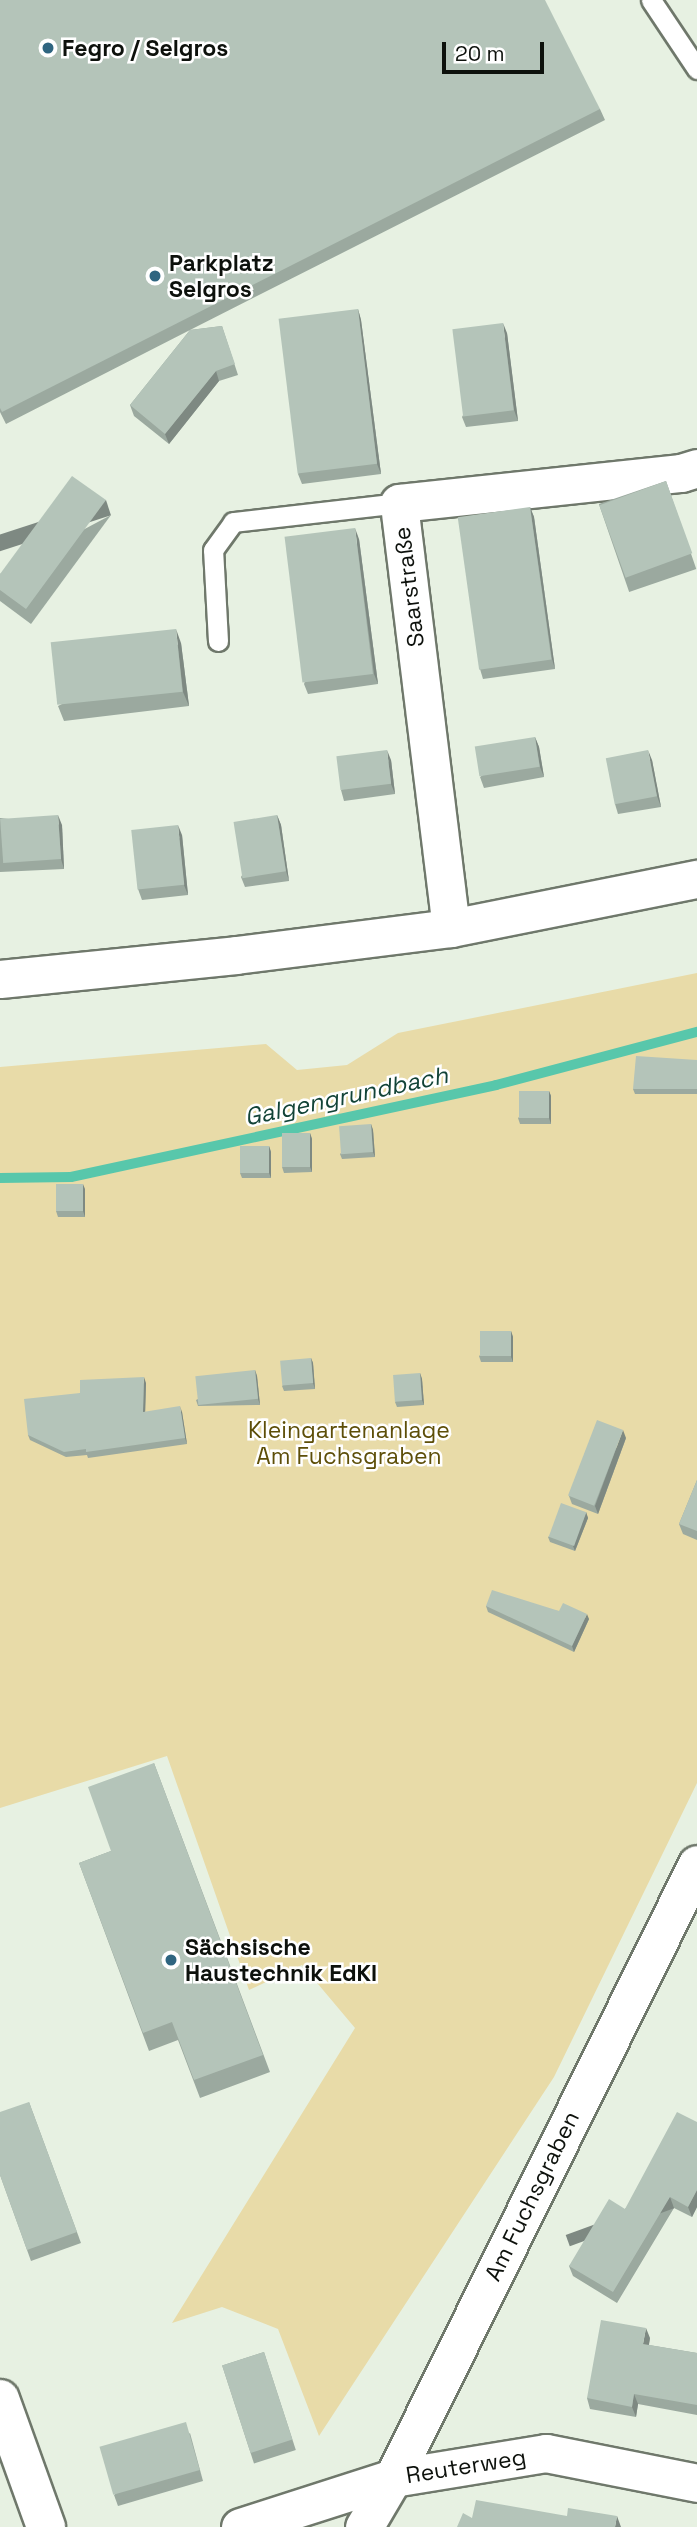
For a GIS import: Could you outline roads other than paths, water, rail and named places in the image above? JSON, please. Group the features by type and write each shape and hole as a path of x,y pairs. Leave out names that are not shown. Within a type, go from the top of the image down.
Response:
{"main road":[{"path":"0,2399 46,2527"}],"street":[{"name":"Saarstraße","path":"451,928 399,503 681,473 697,468"},
{"path":"0,979 236,955 451,928 697,879"},
{"name":"Am Fuchsgraben","path":"364,2527 393,2478 697,1864"},
{"name":"Reuterweg","path":"240,2527 393,2478 546,2453 697,2483"}],"lane":[{"path":"651,0 697,69"},
{"path":"218,641 213,550 233,522 399,503"}],"waterway":[{"name":"Galgengrundbach","path":"0,1178 71,1177 496,1085 697,1032"}],"place":[{"name":"Fegro / Selgros","path":"48,48"},
{"name":"Parkplatz Selgros","path":"155,276"},
{"name":"Sächsische Haustechnik EdKI","path":"171,1960"}],"park label":[{"name":"Kleingartenanlage Am Fuchsgraben","path":"349,1443"}]}
